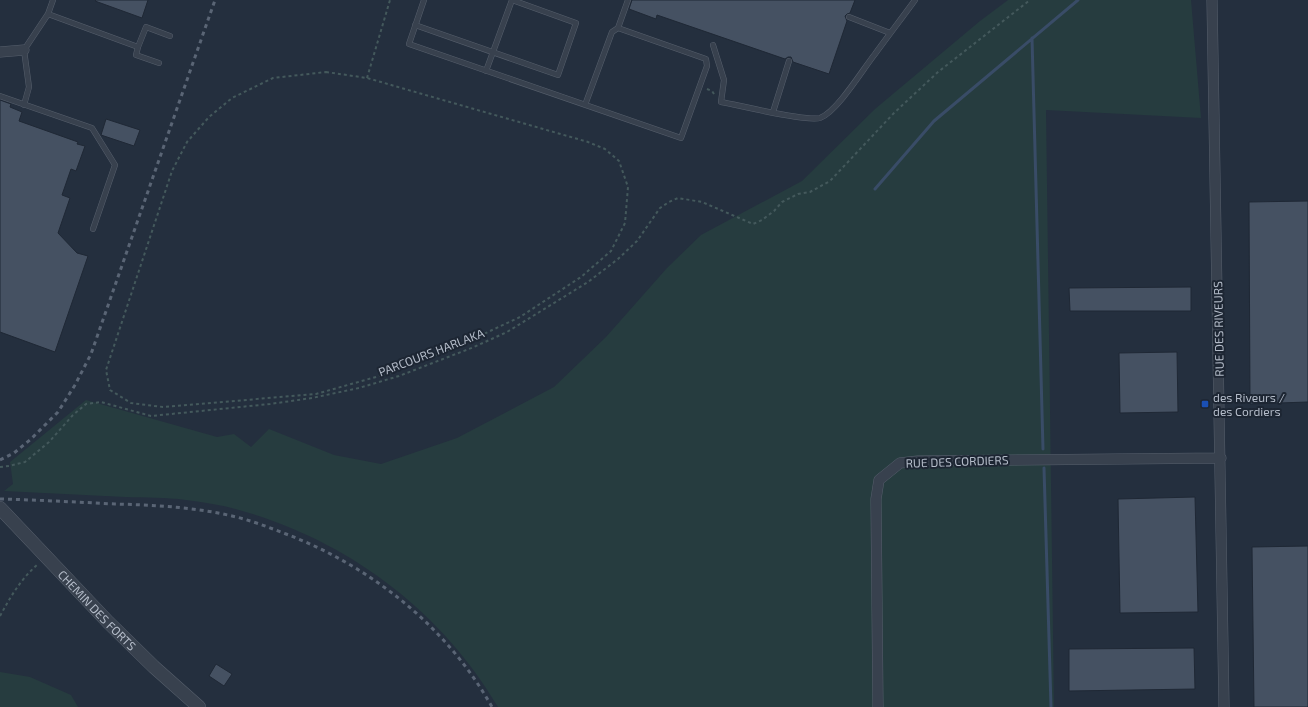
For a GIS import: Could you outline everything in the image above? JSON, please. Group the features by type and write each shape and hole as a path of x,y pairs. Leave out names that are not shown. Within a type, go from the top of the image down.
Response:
{"street":[{"name":"RUE DES RIVEURS","path":"1212,0 1224,707"},
{"path":"0,52 24,50"},
{"name":"RUE DES CORDIERS","path":"878,707 876,499 879,480 900,463 918,461 1018,459 1220,458"},
{"name":"CHEMIN DES FORTS","path":"0,508 108,622 154,667 199,707"}],"lane":[{"path":"24,105 29,87 24,50 48,14 53,0"},
{"path":"424,0 409,44 681,138 707,66 706,59 618,28"},
{"path":"416,25 493,52 558,75 576,23 512,0 493,52 486,71"},
{"path":"585,105 612,32 618,28 628,0"},
{"path":"713,45 724,80 721,102 812,119 819,118 826,114 846,92 914,1 907,0"},
{"path":"48,14 138,47"},
{"path":"849,17 890,33"},
{"path":"159,63 136,55 146,27 170,36"},
{"path":"773,112 789,61"},
{"path":"0,96 92,128 115,165 94,229"}],"path":[{"path":"367,78 390,0"},
{"name":"PARCOURS HARLAKA","path":"0,467 25,462 49,442 73,414 86,404 101,402 151,416 270,404 312,398 359,388 399,376 474,347 507,332 588,282 618,259 637,241 660,208 668,202 678,198 702,202 753,224 762,220 774,211 782,202 798,194 810,192 830,181 894,113 938,72 1030,0"},
{"path":"326,72 367,78 588,142 605,149 619,161 628,187 625,223 611,251 581,277 520,317 458,346 390,373 316,394 163,407 131,403 110,390 106,370 172,171 187,142 209,117 232,98 274,78 326,72"},
{"path":"0,616 25,575 46,557"}],"green space":[{"path":"1008,0 1191,0 1201,118 1046,110 1054,707 498,707 475,672 449,640 419,610 388,583 353,560 317,540 279,523 239,510 171,498 4,491 13,484 10,462 86,400 217,437 234,434 251,447 269,429 334,455 381,464 457,438 554,387 606,337 667,268 701,235 802,181 875,109 980,21"},
{"path":"0,672 30,677 71,695 78,707 0,707"}],"building":[{"path":"148,0 142,18 95,1"},
{"path":"632,0 855,0 850,13 845,16 847,21 829,74 793,62 791,57 785,59 657,15 656,19 629,9"},
{"path":"0,100 11,104 10,107 22,112 19,121 78,142 77,144 85,146 76,171 71,169 62,195 70,198 58,233 77,253 88,256 55,352 0,332"},
{"path":"106,119 140,130 134,146 101,135"},
{"path":"1308,201 1308,402 1250,404 1249,202"},
{"path":"1191,287 1191,311 1070,311 1069,288"},
{"path":"1177,352 1178,412 1120,413 1119,353"},
{"path":"1195,497 1198,612 1120,613 1118,499"},
{"path":"1308,546 1308,707 1254,707 1252,547"},
{"path":"1194,648 1195,689 1069,691 1069,649"},
{"path":"216,664 232,674 224,686 209,676"}],"waterway":[{"path":"875,189 934,121 1078,0"},
{"path":"1032,38 1043,449"},
{"path":"1044,468 1051,707"}],"railway":[{"path":"0,460 14,453 31,439 58,412 75,385 91,354 215,0"},
{"path":"0,499 174,507 218,513 239,518 286,534 318,548 348,564 377,582 404,603 430,626 453,651 474,678 492,707"}],"place":[{"name":"des Riveurs / des Cordiers","path":"1205,404"}]}
